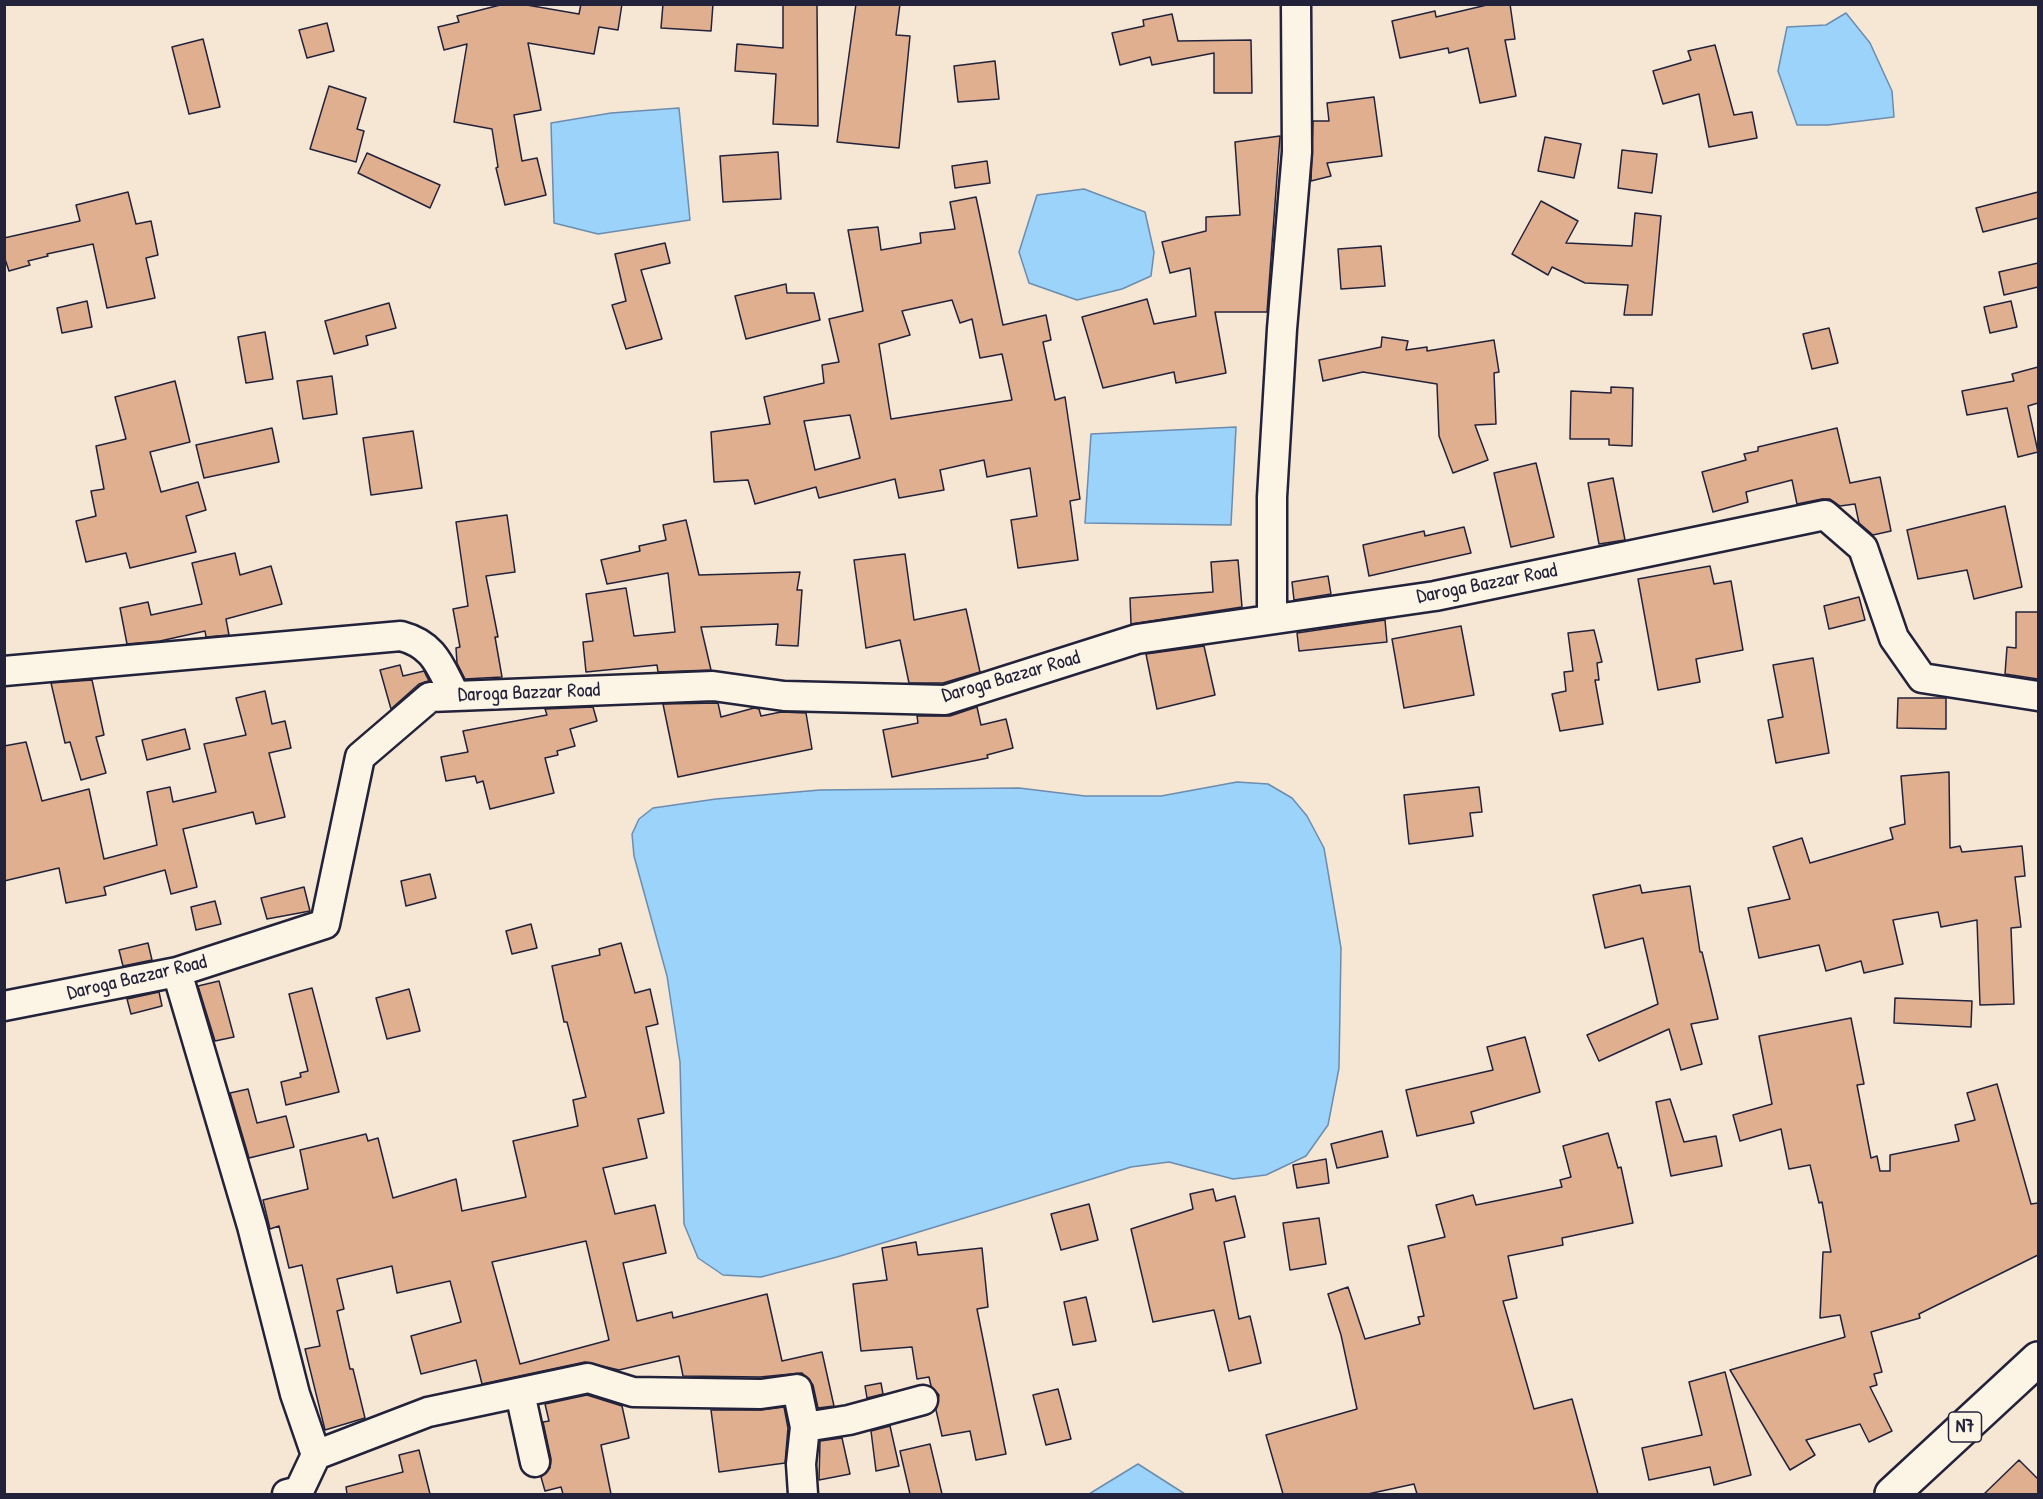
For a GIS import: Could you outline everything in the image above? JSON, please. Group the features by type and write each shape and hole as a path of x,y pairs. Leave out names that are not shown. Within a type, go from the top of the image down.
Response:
{"highway":[{"name":"N7","path":"1892,1494 2038,1359"}],"street":[{"path":"1272,619 1272,485 1282,328 1298,152 1296,4"},
{"name":"Daroga Bazzar Road","path":"4,1006 177,972 325,924 360,757 430,697 713,686 784,696 945,700 1137,639 1436,596 1825,515 1863,548 1894,638 1922,678 2038,696"},
{"path":"4,671 401,636 419,641 436,659 455,695"},
{"path":"177,972 252,1226 295,1394 316,1455"},
{"path":"287,1494 299,1491 316,1455 428,1412 588,1378 633,1392 750,1394 797,1389 805,1427 801,1464 803,1494"},
{"path":"520,1393 535,1462"},
{"path":"805,1427 849,1420 923,1400"}],"water":[{"path":"1846,13 1870,43 1892,91 1894,117 1828,125 1797,125 1778,71 1787,27 1826,25"},
{"path":"679,108 690,220 598,234 554,223 551,123 611,113"},
{"path":"1084,189 1145,212 1154,252 1151,276 1122,289 1077,300 1029,283 1019,252 1037,195"},
{"path":"1236,427 1231,525 1085,523 1091,434"},
{"path":"1237,782 1268,784 1292,798 1307,816 1324,848 1341,948 1339,1068 1328,1125 1306,1156 1266,1175 1233,1179 1169,1162 1131,1167 837,1257 761,1277 723,1275 698,1258 684,1224 680,1062 667,976 634,856 632,834 639,819 653,808 716,799 820,790 1019,788 1085,796 1161,796"},
{"path":"1138,1464 1185,1494 1089,1494"}],"building":[{"path":"504,4 521,4 579,14 581,4 622,4 618,30 599,27 594,54 528,43 541,110 514,115 522,161 537,158 546,195 505,205 496,168 498,167 492,129 454,122 467,44 444,50 438,27 459,22 457,16"},
{"path":"663,4 713,4 711,31 661,28"},
{"path":"783,4 817,4 818,126 773,124 776,74 735,71 737,44 783,48"},
{"path":"856,4 900,4 896,35 910,36 899,148 837,142"},
{"path":"1491,4 1510,4 1515,39 1505,40 1516,96 1480,103 1468,48 1449,53 1448,48 1400,58 1392,21 1435,11 1436,17"},
{"path":"1172,14 1178,41 1251,40 1252,93 1214,93 1214,53 1152,65 1150,57 1120,65 1112,33 1144,26 1143,20"},
{"path":"327,23 334,51 307,58 299,30"},
{"path":"203,39 220,107 189,114 172,47"},
{"path":"1715,45 1734,115 1752,112 1757,138 1709,147 1699,94 1663,104 1653,71 1691,60 1688,51"},
{"path":"995,61 999,99 958,102 954,66"},
{"path":"329,86 366,98 357,129 364,131 356,162 310,149"},
{"path":"1374,97 1382,156 1327,163 1331,176 1311,181 1313,121 1329,121 1327,103"},
{"path":"1280,136 1267,312 1215,312 1226,373 1176,383 1174,372 1103,388 1082,317 1147,299 1154,324 1196,316 1190,268 1170,273 1162,242 1206,231 1206,217 1240,215 1235,142"},
{"path":"1545,137 1581,144 1574,178 1538,171"},
{"path":"1622,150 1657,154 1652,193 1618,188"},
{"path":"778,152 781,199 723,202 720,156"},
{"path":"367,153 440,185 430,208 358,173"},
{"path":"987,161 990,183 955,188 952,166"},
{"path":"128,192 136,224 151,221 158,255 146,258 155,298 107,308 93,244 47,254 48,256 28,261 30,265 9,271 4,256 4,238 80,221 76,205"},
{"path":"2038,192 2038,218 1983,232 1976,208"},
{"path":"976,197 1003,325 1046,315 1051,340 1043,342 1055,400 1065,397 1080,499 1070,501 1078,560 1018,568 1011,520 1037,516 1030,468 987,477 984,460 940,470 944,490 899,498 895,479 819,498 816,487 755,504 748,480 714,482 711,432 770,424 764,397 824,383 822,365 839,362 829,319 863,311 848,230 878,227 881,250 921,243 920,233 955,229 950,202","holes":["952,300 960,323 972,319 980,358 1002,354 1012,400 891,419 879,344 910,335 902,311","850,415 860,458 815,470 804,421"]},
{"path":"1541,201 1578,221 1566,243 1632,246 1635,213 1661,216 1652,315 1624,315 1628,285 1585,283 1552,267 1548,275 1512,254"},
{"path":"665,243 670,263 641,270 662,339 626,349 612,305 626,301 615,254"},
{"path":"1381,246 1385,286 1341,289 1338,249"},
{"path":"2038,263 2038,287 2004,295 1999,272"},
{"path":"786,284 787,293 814,293 820,320 746,339 735,296"},
{"path":"87,301 92,327 62,333 57,308"},
{"path":"2011,301 2017,327 1990,333 1984,307"},
{"path":"389,303 396,328 366,336 368,345 334,354 325,321"},
{"path":"1829,328 1838,363 1812,369 1803,334"},
{"path":"265,332 273,379 246,383 238,337"},
{"path":"1382,337 1408,341 1406,350 1427,347 1427,351 1494,340 1499,372 1494,373 1496,424 1475,425 1488,460 1453,473 1439,436 1437,384 1363,372 1323,381 1319,360 1381,347"},
{"path":"2038,367 2038,403 2028,406 2038,452 2018,457 2007,408 1967,415 1962,391 2014,381 2012,374"},
{"path":"332,376 337,414 303,419 297,381"},
{"path":"175,381 190,442 150,452 161,492 198,482 206,510 186,516 196,552 130,568 126,553 86,562 76,521 96,516 91,491 104,489 96,446 126,439 115,397"},
{"path":"1611,387 1633,388 1632,446 1609,445 1609,439 1570,439 1571,391 1611,393"},
{"path":"272,428 279,462 204,478 196,445"},
{"path":"1837,428 1850,483 1880,477 1891,531 1873,535 1859,523 1855,504 1840,506 1830,499 1822,499 1797,504 1792,480 1746,492 1748,502 1713,512 1702,472 1746,460 1744,454 1758,451 1758,447"},
{"path":"413,431 422,488 371,495 363,438"},
{"path":"1536,463 1554,537 1511,547 1494,473"},
{"path":"1613,478 1625,540 1599,544 1588,483"},
{"path":"2005,506 2022,587 1974,599 1967,570 1918,579 1907,530"},
{"path":"507,515 515,572 486,576 498,637 495,637 502,677 465,679 457,663 456,648 460,647 453,609 468,606 456,522"},
{"path":"686,520 699,575 800,572 797,590 802,590 798,646 776,645 778,624 701,627 711,670 658,672 657,665 586,672 583,642 593,641 586,594 626,588 634,636 675,632 668,573 607,584 601,560 640,551 639,546 666,540 663,525"},
{"path":"1464,527 1471,553 1369,576 1363,545 1424,531 1425,536"},
{"path":"235,553 240,575 271,566 282,604 226,619 229,635 206,637 205,631 160,641 127,644 120,608 148,602 151,615 202,604 192,563"},
{"path":"905,554 914,620 966,609 980,672 943,683 909,683 900,640 866,648 854,560"},
{"path":"1238,560 1242,607 1131,624 1130,598 1213,592 1211,562"},
{"path":"1710,566 1714,584 1731,581 1743,650 1696,659 1700,682 1658,690 1638,579"},
{"path":"1328,576 1331,594 1294,600 1292,582"},
{"path":"1859,597 1865,620 1829,629 1824,606"},
{"path":"2016,612 2038,612 2038,679 2005,674 2007,647 2016,648"},
{"path":"1385,620 1387,642 1299,651 1297,633"},
{"path":"1461,626 1474,695 1404,708 1392,639"},
{"path":"1594,630 1602,662 1597,663 1599,680 1595,680 1603,724 1560,731 1552,694 1566,691 1564,672 1573,671 1568,633"},
{"path":"1204,646 1215,695 1157,709 1146,654"},
{"path":"1813,658 1829,753 1776,763 1768,720 1783,717 1773,665"},
{"path":"400,665 403,676 424,671 429,681 419,684 391,709 380,670"},
{"path":"92,680 104,735 96,737 106,773 81,780 70,742 65,743 51,683"},
{"path":"265,691 272,724 285,721 291,748 269,753 285,817 256,824 253,812 183,829 197,887 171,894 165,870 104,887 106,895 66,903 59,868 4,881 4,746 26,742 42,801 89,789 104,859 157,845 147,792 170,787 173,802 216,792 204,744 246,735 236,698"},
{"path":"1898,698 1946,698 1946,729 1897,728"},
{"path":"718,703 721,717 754,708 759,709 761,716 781,712 806,713 812,749 678,777 663,704"},
{"path":"593,707 597,721 570,729 575,746 557,751 558,755 545,758 554,793 490,809 483,781 477,783 475,776 446,781 441,757 468,752 463,731 547,715 545,709"},
{"path":"977,707 981,725 1006,719 1013,748 987,755 988,758 892,777 883,730 918,723 917,716 950,716"},
{"path":"185,729 190,749 147,760 142,740"},
{"path":"1949,772 1950,848 1960,846 1962,852 2022,846 2025,876 2015,877 2021,927 2011,928 2014,1004 1980,1005 1977,920 1941,927 1938,912 1893,920 1903,964 1864,973 1861,961 1826,971 1819,945 1759,958 1748,908 1790,899 1773,847 1802,838 1810,863 1893,839 1890,828 1905,824 1901,776"},
{"path":"1479,787 1482,812 1470,813 1473,836 1409,844 1404,795"},
{"path":"430,874 436,898 406,906 401,881"},
{"path":"1640,885 1642,893 1690,886 1700,952 1702,952 1718,1019 1691,1024 1702,1064 1681,1070 1669,1029 1599,1061 1587,1035 1658,1004 1643,938 1605,948 1593,895"},
{"path":"304,887 310,911 267,919 261,898"},
{"path":"215,901 221,924 196,930 191,907"},
{"path":"531,924 537,948 512,954 506,931"},
{"path":"148,943 152,960 123,966 119,950"},
{"path":"621,943 635,993 650,989 658,1024 646,1027 664,1113 638,1119 647,1158 603,1168 615,1214 655,1205 666,1253 623,1263 637,1321 672,1312 673,1318 767,1294 782,1361 822,1352 834,1406 818,1408 813,1385 802,1373 760,1377 683,1376 679,1356 619,1370 585,1362 482,1384 476,1360 421,1374 411,1336 461,1322 450,1281 397,1293 392,1266 337,1279 344,1309 337,1311 350,1369 353,1369 365,1418 325,1430 305,1349 320,1346 302,1265 289,1268 279,1226 270,1229 263,1200 308,1189 300,1150 366,1134 368,1141 378,1138 393,1198 456,1179 462,1211 526,1197 513,1141 578,1126 573,1100 586,1097 567,1022 564,1022 552,966 600,955 599,949","holes":["586,1241 609,1340 520,1364 492,1262"]},
{"path":"219,981 234,1037 215,1041 198,986"},
{"path":"312,988 339,1092 286,1105 281,1082 301,1077 300,1073 308,1071 289,994"},
{"path":"409,989 420,1031 387,1039 376,998"},
{"path":"159,992 162,1006 131,1014 127,999"},
{"path":"1895,998 1972,1001 1971,1027 1894,1023"},
{"path":"1851,1018 1864,1084 1857,1085 1871,1158 1877,1156 1880,1171 1890,1171 1890,1155 1959,1141 1955,1125 1975,1120 1967,1093 1997,1084 2031,1204 2038,1203 2038,1255 1919,1314 1920,1318 1871,1332 1882,1372 1874,1374 1877,1385 1870,1387 1892,1431 1869,1442 1860,1424 1806,1440 1815,1455 1790,1470 1730,1370 1845,1337 1840,1315 1820,1318 1823,1252 1831,1252 1822,1202 1819,1203 1810,1165 1789,1169 1781,1129 1740,1141 1733,1115 1772,1104 1759,1036"},
{"path":"1525,1037 1540,1092 1471,1112 1474,1123 1417,1136 1406,1090 1493,1070 1487,1047"},
{"path":"248,1089 257,1123 286,1116 294,1147 249,1158 230,1093"},
{"path":"1670,1099 1684,1142 1716,1136 1722,1166 1671,1176 1656,1102"},
{"path":"1382,1131 1388,1157 1337,1168 1331,1144"},
{"path":"1608,1133 1618,1168 1621,1167 1633,1223 1562,1238 1563,1245 1508,1256 1517,1298 1503,1301 1534,1409 1572,1399 1598,1494 1417,1494 1414,1484 1368,1494 1283,1494 1266,1435 1357,1409 1341,1335 1328,1294 1348,1287 1365,1339 1420,1324 1418,1317 1424,1316 1408,1246 1445,1237 1436,1205 1473,1195 1476,1205 1562,1187 1560,1180 1571,1177 1563,1146"},
{"path":"1326,1159 1329,1183 1297,1188 1293,1165"},
{"path":"1213,1189 1216,1201 1235,1196 1245,1237 1224,1242 1239,1319 1250,1316 1261,1363 1229,1371 1214,1310 1153,1322 1131,1229 1193,1209 1190,1194"},
{"path":"1089,1204 1098,1240 1061,1250 1051,1214"},
{"path":"1319,1218 1326,1264 1290,1270 1283,1223"},
{"path":"916,1242 918,1255 982,1248 988,1307 977,1309 1006,1454 976,1460 970,1431 942,1436 936,1410 939,1395 931,1386 929,1377 917,1379 912,1347 861,1351 853,1284 887,1280 882,1248"},
{"path":"1086,1297 1096,1341 1073,1345 1064,1302"},
{"path":"1725,1372 1751,1475 1714,1485 1710,1467 1649,1480 1642,1448 1702,1435 1689,1382"},
{"path":"881,1383 883,1394 867,1398 865,1386"},
{"path":"1058,1389 1071,1439 1046,1445 1033,1395"},
{"path":"587,1395 622,1406 629,1438 601,1445 611,1494 563,1494 561,1487 545,1491 541,1477 550,1468 551,1459 543,1422 549,1421 545,1404"},
{"path":"784,1407 788,1428 785,1463 719,1472 711,1410 761,1410"},
{"path":"890,1426 899,1466 876,1471 871,1431"},
{"path":"842,1438 850,1474 819,1480 820,1441"},
{"path":"930,1444 942,1494 910,1494 900,1451"},
{"path":"419,1450 430,1494 347,1494 346,1487 403,1472 399,1455"},
{"path":"2019,1460 2038,1479 2038,1494 1984,1494"}]}
